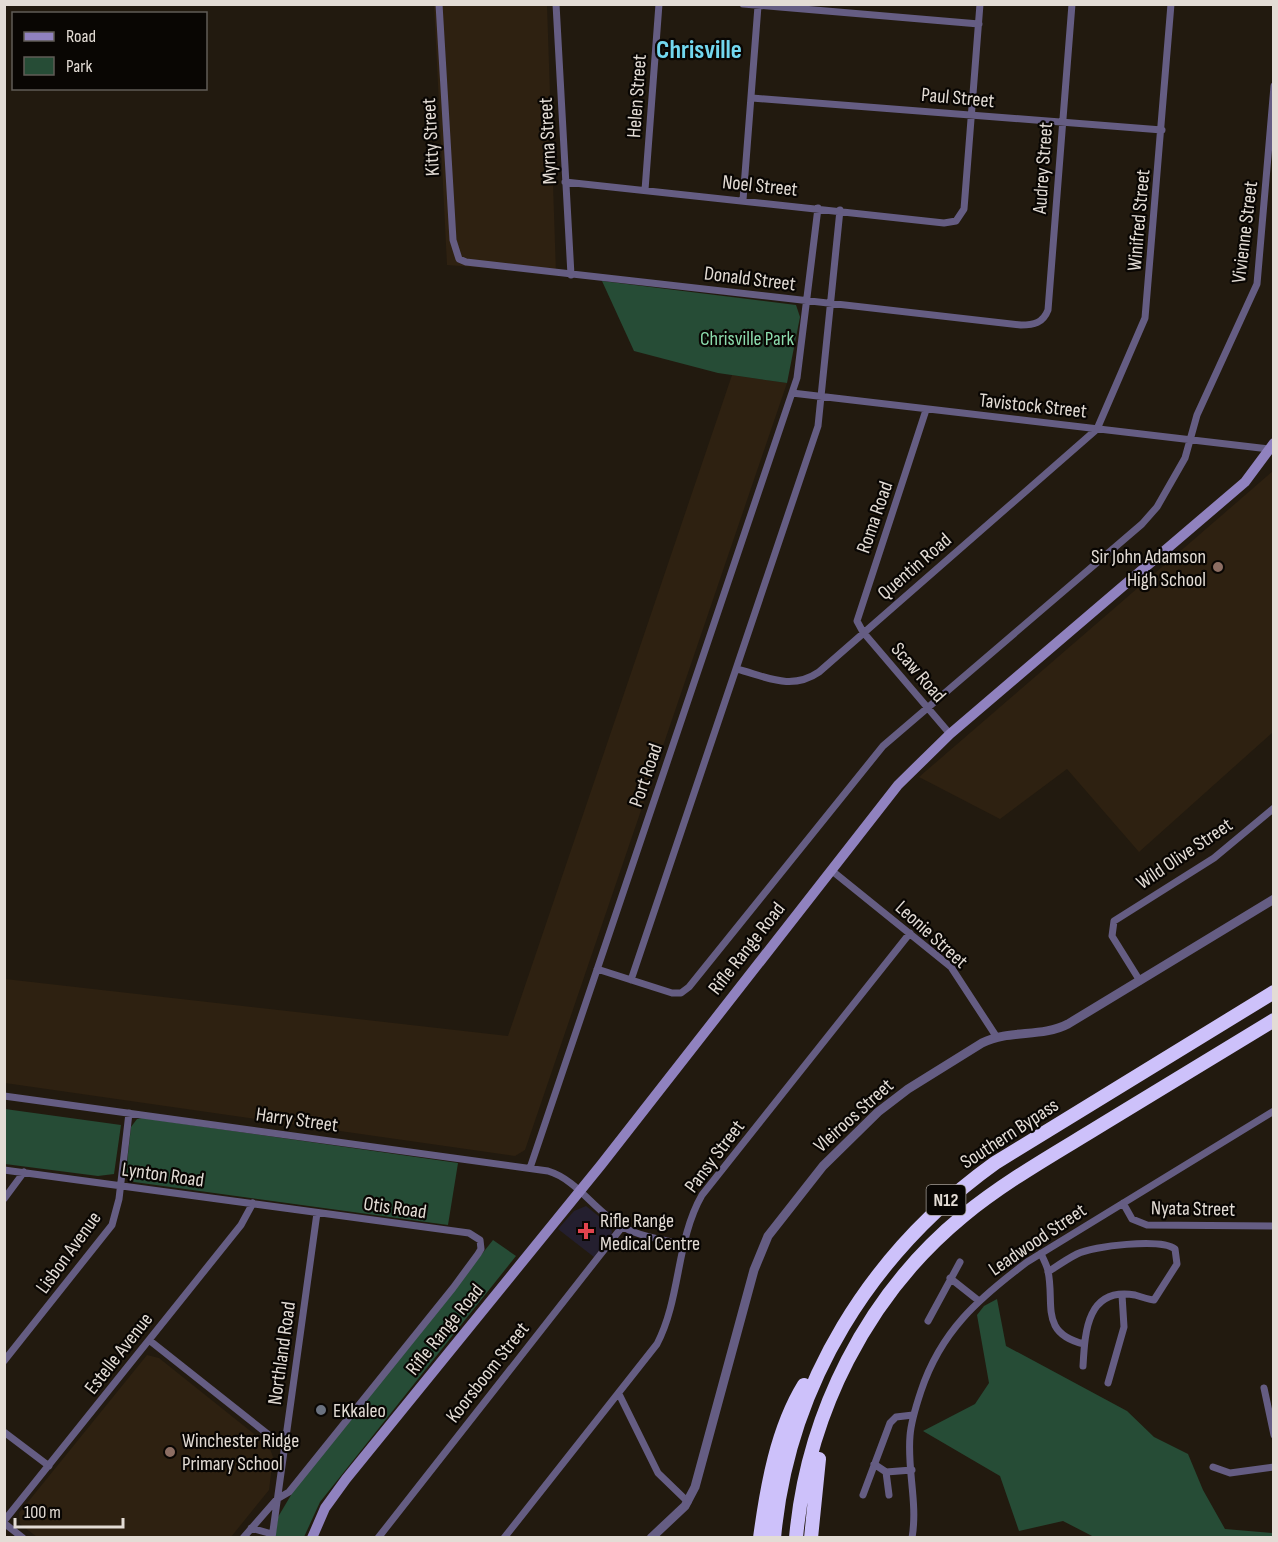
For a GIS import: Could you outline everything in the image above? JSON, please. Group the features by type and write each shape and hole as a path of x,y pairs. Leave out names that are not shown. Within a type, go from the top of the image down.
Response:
{"highway":[{"name":"Southern Bypass","path":"774,1538 780,1491 796,1429 825,1356 845,1320 889,1258 955,1193 995,1162 1274,992"},
{"name":"Southern Bypass","path":"796,1538 805,1482 823,1418 847,1363 884,1300 917,1260 962,1217 1021,1174 1274,1020"},
{"path":"760,1538 773,1467 793,1406 825,1356"},
{"path":"811,1538 823,1418"}],"main road":[{"name":"Rifle Range Road","path":"312,1538 325,1508 337,1490 578,1192 902,780 950,734 1221,503 1253,473 1271,446"}],"street":[{"name":"Kitty Street","path":"439,4 453,240 457,256 466,262"},
{"name":"Myrna Street","path":"556,4 571,275"},
{"name":"Helen Street","path":"645,190 659,4"},
{"path":"743,4 979,24"},
{"path":"972,115 980,4"},
{"name":"Audrey Street","path":"1031,324 1044,318 1048,310 1072,4"},
{"name":"Winifred Street","path":"1097,429 1145,318 1171,4"},
{"path":"743,200 758,6"},
{"name":"Vivienne Street","path":"1192,440 1197,415 1259,277 1274,87"},
{"name":"Paul Street","path":"752,98 1162,130"},
{"name":"Noel Street","path":"565,182 951,222 960,218 964,212 972,115"},
{"name":"Port Road","path":"530,1168 797,378 818,208"},
{"path":"631,980 818,426 840,210"},
{"name":"Donald Street","path":"466,262 1031,324"},
{"name":"Tavistock Street","path":"792,393 1192,440 1271,446"},
{"name":"Roma Road","path":"863,632 857,621 926,410"},
{"name":"Quentin Road","path":"737,669 792,683 801,682 819,672 1097,429"},
{"name":"Rifle Range Road","path":"597,969 672,993 681,993 689,987 879,750 1154,512 1185,458 1192,440"},
{"name":"Scaw Road","path":"863,632 950,734"},
{"name":"Wild Olive Street","path":"1140,981 1113,939 1112,924 1120,915 1219,854 1274,808"},
{"name":"Leonie Street","path":"831,870 957,974 996,1036"},
{"name":"Vleiroos Street","path":"651,1538 688,1502 700,1471 758,1258 768,1236 824,1166 884,1107 908,1089 996,1036 1062,1027 1274,899"},
{"name":"Pansy Street","path":"504,1538 660,1339 702,1195 910,933"},
{"name":"Harry Street","path":"4,1096 530,1168 562,1176 578,1192 622,1227"},
{"name":"Leadwood Street","path":"912,1538 915,1506 910,1437 914,1415 938,1350 979,1301 1041,1253 1274,1111"},
{"name":"Lisbon Avenue","path":"4,1361 109,1230 116,1211 121,1185 129,1113"},
{"name":"Lynton Road","path":"4,1170 317,1213"},
{"path":"4,1199 24,1172"},
{"name":"Estelle Avenue","path":"4,1522 241,1225 254,1203"},
{"name":"Nyata Street","path":"1123,1203 1132,1219 1147,1225 1274,1226"},
{"name":"Otis Road","path":"317,1213 469,1233"},
{"name":"Northland Road","path":"277,1498 317,1213"},
{"path":"622,1227 686,1245"},
{"name":"Koorsboom Street","path":"378,1538 622,1227"},
{"name":"Rifle Range Road","path":"277,1498 287,1494 478,1254 481,1248 480,1240 469,1233"},
{"path":"1048,1272 1086,1251 1130,1244 1169,1245 1175,1249 1177,1264 1154,1300 1122,1295 1105,1298 1095,1305 1084,1344 1083,1366"},
{"path":"1041,1253 1048,1272 1054,1325 1067,1339 1084,1344"},
{"path":"928,1321 960,1262"},
{"path":"950,1278 979,1301"},
{"path":"1108,1383 1124,1327 1122,1295"},
{"path":"149,1340 284,1448"},
{"path":"1264,1388 1274,1435"},
{"path":"619,1394 658,1473 688,1502"},
{"path":"863,1495 893,1419 914,1415"},
{"path":"4,1432 49,1466"},
{"path":"874,1464 886,1472 912,1470"},
{"path":"1214,1467 1230,1473 1274,1467"},
{"path":"886,1472 889,1496"},
{"path":"251,1528 272,1536 277,1498"},
{"path":"243,1538 277,1498"},
{"path":"4,1522 23,1538"}],"shaded area":[{"path":"434,5 547,5 556,273 447,265"},
{"path":"732,375 787,383 525,1150 515,1156 5,1083 5,979 508,1036"},
{"name":"Sir John Adamson High School","path":"1273,471 1273,732 1139,852 1067,769 1000,819 919,777"},
{"name":"Rifle Range Medical Centre","path":"586,1206 611,1226 612,1233 594,1257 558,1229 574,1211"},
{"name":"Winchester Ridge Primary School","path":"147,1355 159,1358 269,1446 273,1457 269,1490 231,1537 37,1537 20,1524 19,1513"}],"green space":[{"name":"Chrisville Park","path":"602,281 796,305 800,317 787,383 718,373 634,351"},
{"path":"5,1109 121,1125 114,1174 98,1176 5,1164"},
{"path":"137,1119 458,1163 448,1225 134,1182 127,1178 126,1172 131,1127"},
{"path":"493,1240 516,1256 320,1502 304,1537 275,1538 278,1517 294,1490"},
{"path":"997,1299 1006,1346 1127,1411 1154,1437 1188,1454 1203,1490 1225,1529 1273,1533 1273,1537 1094,1537 1063,1521 1019,1531 1000,1476 923,1431 975,1404 989,1383 977,1315 984,1306"}],"place":[{"name":"Sir John Adamson High School","path":"1218,567"},
{"name":"Rifle Range Medical Centre","path":"586,1231"},
{"name":"EKkaleo","path":"321,1410"},
{"name":"Winchester Ridge Primary School","path":"170,1452"}],"district":[{"name":"Chrisville","path":"699,49"}]}
